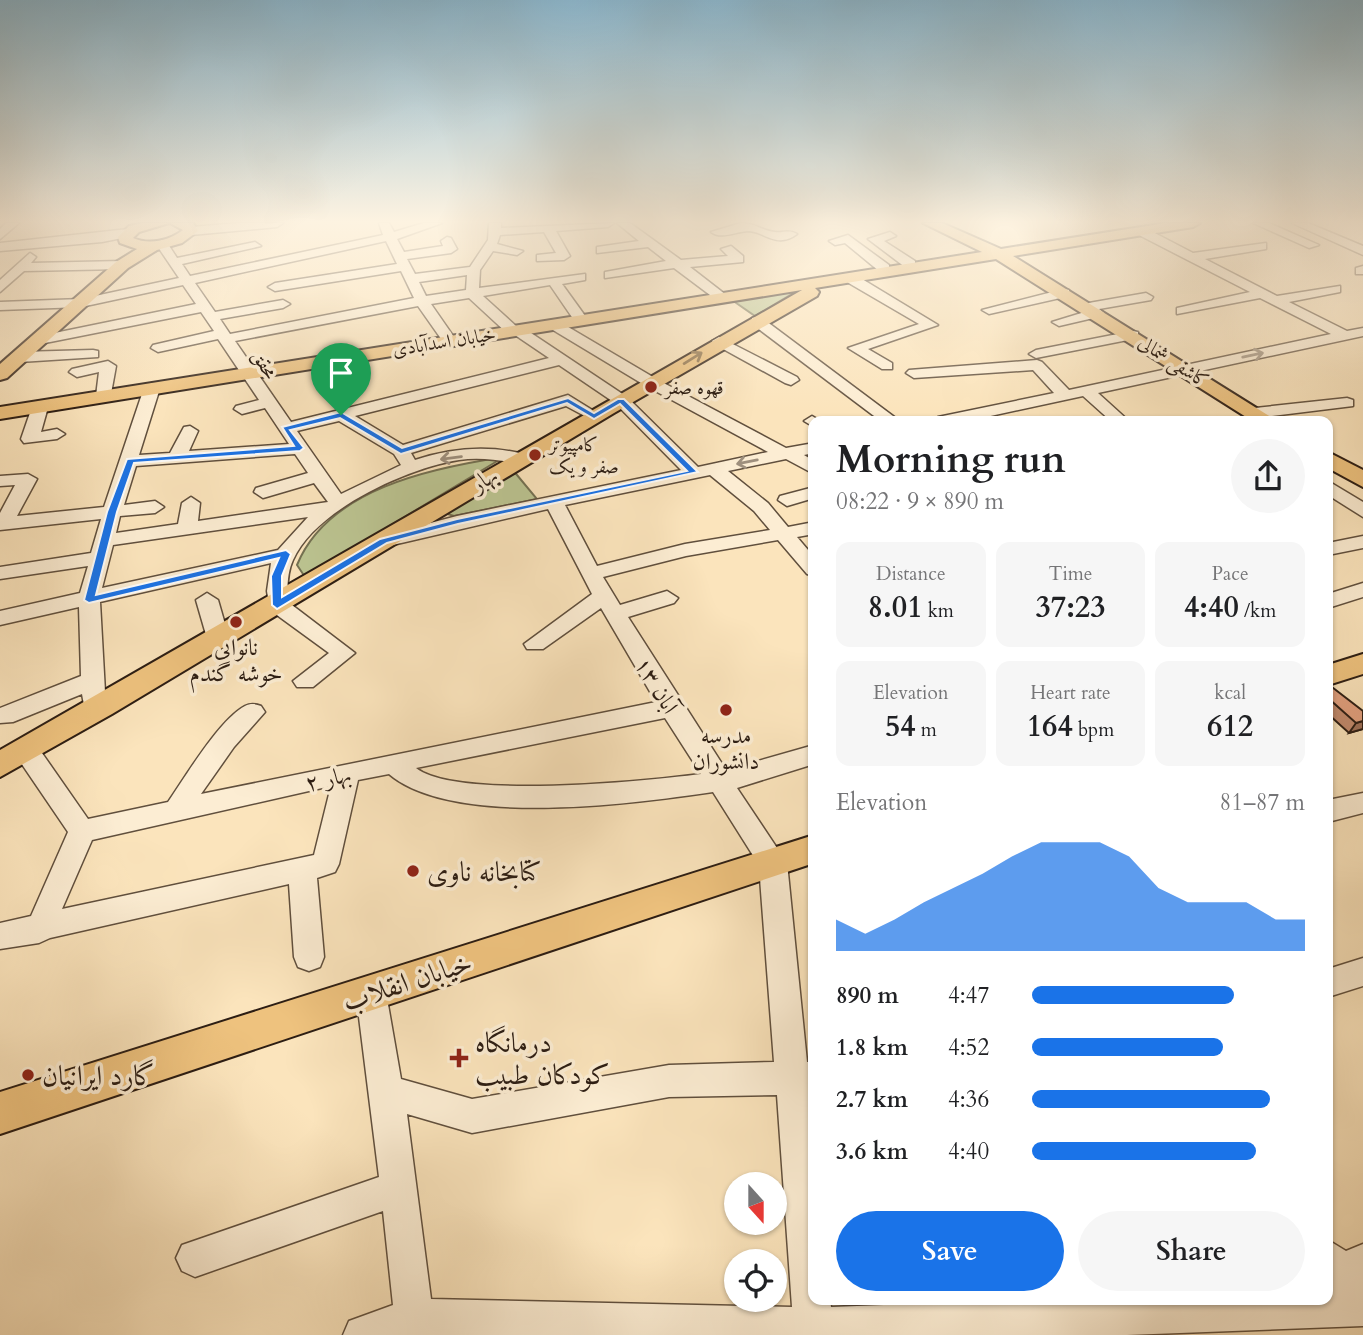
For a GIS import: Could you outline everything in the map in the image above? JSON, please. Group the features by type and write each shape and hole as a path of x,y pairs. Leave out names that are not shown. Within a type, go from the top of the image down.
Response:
{"main road":[{"path":"0,374 13,358 40,340 96,285"},
{"path":"723,298 734,293 780,285"},
{"path":"723,298 816,285"},
{"name":"بهار","path":"0,765 277,605 518,458 652,383 719,341 823,285"},
{"name":"کاشفی شمالی","path":"1050,285 1260,416"},
{"name":"خیابان اسدآبادی","path":"0,413 723,298"},
{"path":"1333,673 1363,664"},
{"name":"خیابان انقلاب","path":"0,1113 808,851"}],"street":[{"name":"محقق","path":"190,285 300,448 334,506"},
{"path":"40,340 122,323 241,285"},
{"path":"414,285 449,340"},
{"path":"472,293 473,285"},
{"path":"158,348 524,285"},
{"path":"556,285 581,320"},
{"path":"707,285 723,298"},
{"path":"863,285 931,325"},
{"path":"1247,285 1356,335"},
{"path":"199,299 222,287"},
{"path":"1182,311 1335,289"},
{"path":"0,306 81,303 133,292 283,304"},
{"path":"472,293 515,330 621,400 693,472"},
{"path":"989,310 1063,293"},
{"path":"1059,322 1093,310 1146,297"},
{"path":"887,366 855,348 947,320"},
{"path":"757,321 885,416"},
{"path":"553,324 652,383 808,467"},
{"path":"781,338 797,333"},
{"path":"1036,354 1133,335"},
{"path":"963,416 1356,335"},
{"path":"719,341 791,380"},
{"path":"13,358 93,354"},
{"path":"285,429 561,360"},
{"path":"914,373 1037,365 1064,394"},
{"path":"77,372 108,366 104,396"},
{"path":"1114,383 1135,396"},
{"path":"94,710 89,600 112,512 152,388"},
{"path":"1085,390 1115,416"},
{"path":"305,681 344,653 277,605 276,576 286,554 306,528 334,506 406,459 568,400 594,416"},
{"path":"242,409 267,403"},
{"path":"1267,416 1308,407 1347,403"},
{"path":"40,407 30,439 57,435"},
{"path":"1000,407 1008,416"},
{"path":"1308,407 1322,416"},
{"path":"341,415 406,459 442,459 496,453 518,458"},
{"path":"177,457 190,431"},
{"path":"130,461 300,448"},
{"path":"384,541 554,501 808,449"},
{"path":"713,468 761,507 808,563"},
{"path":"262,492 317,476"},
{"path":"0,481 28,479 2,523"},
{"path":"1333,490 1356,506"},
{"path":"787,500 808,494"},
{"path":"238,521 240,499"},
{"name":"۱۳ آبان","path":"554,501 591,574 671,708 773,863"},
{"path":"187,528 191,503"},
{"path":"1333,503 1356,506"},
{"path":"0,573 187,528 334,506"},
{"path":"2,523 155,507"},
{"path":"426,516 457,522"},
{"path":"591,574 685,550 808,529"},
{"path":"1333,548 1363,542"},
{"path":"0,618 286,554"},
{"path":"1333,599 1363,590"},
{"path":"535,644 609,605 667,598"},
{"path":"207,600 218,638"},
{"path":"5,716 93,680"},
{"name":"بهار ۲","path":"82,831 393,763 671,708"},
{"path":"176,811 225,740 253,712"},
{"path":"26,750 82,831 39,930"},
{"path":"393,763 400,775 436,788 480,794 587,796 719,782 808,756"},
{"path":"0,936 39,930 302,872 325,864 347,774"},
{"path":"1333,810 1363,803"},
{"path":"773,863 802,1078 808,1204"},
{"path":"302,872 309,957"},
{"path":"1333,981 1363,972"},
{"path":"371,993 387,1092 415,1327"},
{"path":"387,1092 472,1116 669,1080 802,1078"},
{"path":"195,1258 399,1188"},
{"path":"363,1335 415,1327 814,1331 1363,1306 1343,1265"},
{"path":"813,1305 814,1331"}],"green space":[{"path":"800,289 755,316 729,298"},
{"path":"504,457 305,577 297,565 312,539 332,518 357,500 415,476"},
{"path":"512,469 537,499 454,516 441,512"}],"building":[{"path":"1333,688 1363,711 1363,721 1356,723 1333,702"}],"place":[{"name":"قهوه صفر","path":"651,387"},
{"name":"کامپیوتر صفر و یک","path":"535,455"},
{"name":"نانوایی خوشه گندم","path":"236,622"},
{"name":"مدرسه دانشوران","path":"726,710"},
{"name":"کتابخانه ناوی","path":"413,871"},
{"name":"درمانگاه کودکان طبیب","path":"459,1058"},
{"name":"گارد ایرانیان","path":"28,1075"}],"route":[{"path":"568,400 594,416 621,400 693,472 457,522 384,541 277,605 276,576 286,554 89,600 112,512 130,461 300,448 285,429 341,415 401,451 568,400"}]}
